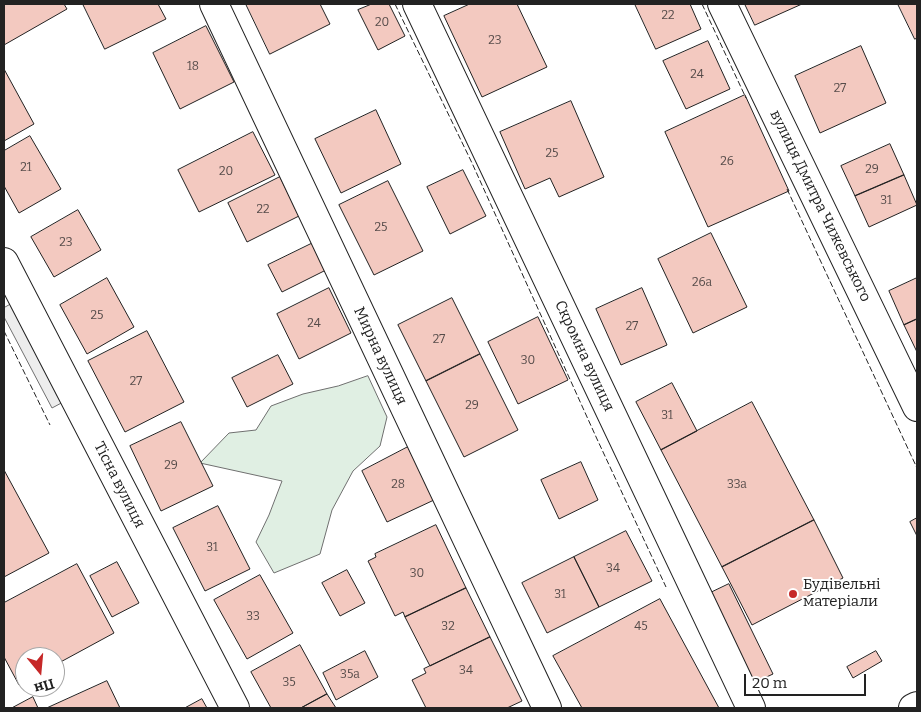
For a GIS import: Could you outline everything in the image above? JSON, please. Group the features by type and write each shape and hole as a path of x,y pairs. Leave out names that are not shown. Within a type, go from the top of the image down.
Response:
{"street":[{"name":"Мирна вулиця","path":"214,4 547,708"},
{"name":"Скромна вулиця","path":"418,4 751,708"},
{"name":"вулиця Дмитра Чижевського","path":"722,4 917,407"},
{"name":"Тісна вулиця","path":"4,262 235,708"},
{"path":"913,708 917,706"}],"green space":[{"path":"368,376 387,417 380,446 353,471 332,510 320,554 274,573 256,542 282,481 200,463 229,433 256,430 271,406 303,394 338,386"}],"shaded area":[{"path":"15,302 67,400 52,408 4,317 4,308"}],"building":[{"path":"4,4 64,4 67,9 4,45"},
{"path":"83,4 158,4 166,19 105,49"},
{"path":"246,4 320,4 330,24 270,54"},
{"path":"372,4 389,4 405,36 378,50 358,10"},
{"path":"470,4 517,4 547,67 482,97 444,16"},
{"path":"635,4 690,4 701,29 656,49"},
{"path":"745,4 802,4 755,25"},
{"path":"898,4 917,4 917,38 915,39"},
{"path":"206,26 234,82 180,109 153,53"},
{"path":"708,41 730,89 686,109 663,61"},
{"path":"861,46 886,103 820,133 795,76"},
{"path":"4,69 34,124 4,141"},
{"path":"745,95 789,191 708,227 665,132"},
{"path":"571,101 604,177 559,197 550,178 525,189 500,132"},
{"path":"376,110 401,164 341,193 315,139"},
{"path":"253,132 275,175 199,212 178,170"},
{"path":"30,136 61,189 19,213 4,186 4,151"},
{"path":"890,144 904,175 855,196 841,166"},
{"path":"463,170 486,216 450,234 427,187"},
{"path":"904,175 917,205 869,227 855,196"},
{"path":"280,177 299,216 247,242 228,203"},
{"path":"388,181 423,251 374,275 339,205"},
{"path":"78,210 101,250 54,277 31,237"},
{"path":"711,233 747,307 693,333 658,259"},
{"path":"313,243 326,270 282,292 268,265"},
{"path":"107,278 134,327 87,354 60,305"},
{"path":"917,278 917,319 904,325 889,291"},
{"path":"329,288 351,333 299,359 277,314"},
{"path":"642,288 667,345 621,365 596,309"},
{"path":"452,298 480,354 426,381 398,325"},
{"path":"538,317 568,380 518,404 488,342"},
{"path":"917,319 917,352 904,325"},
{"path":"147,331 184,402 125,432 88,361"},
{"path":"480,354 518,430 464,457 426,381"},
{"path":"278,355 293,384 247,407 232,378"},
{"path":"672,383 697,431 661,450 636,402"},
{"path":"752,402 814,520 722,567 661,450"},
{"path":"181,422 213,486 161,511 130,446"},
{"path":"408,447 434,500 387,522 362,471"},
{"path":"581,462 598,500 559,519 541,480"},
{"path":"4,470 49,553 4,577"},
{"path":"218,506 250,569 205,591 173,528"},
{"path":"917,518 917,536 910,522"},
{"path":"814,520 843,578 752,625 722,567"},
{"path":"436,525 466,588 405,617 403,612 395,616 368,561 376,557 375,554"},
{"path":"626,531 652,581 599,607 574,557"},
{"path":"574,557 599,607 547,633 522,583"},
{"path":"117,562 139,603 112,617 90,576"},
{"path":"77,564 114,633 65,660 65,647 15,647 15,678 4,657 4,603"},
{"path":"347,570 365,603 340,616 322,583"},
{"path":"260,575 293,633 247,659 214,600"},
{"path":"729,584 773,674 747,686 704,596"},
{"path":"466,588 490,637 430,666 405,617"},
{"path":"660,599 719,708 582,708 553,656"},
{"path":"490,637 522,701 507,708 426,708 412,680 426,673 424,669"},
{"path":"300,645 327,694 301,708 271,708 251,672"},
{"path":"365,651 378,677 336,700 323,673"},
{"path":"876,651 882,661 853,678 847,667"},
{"path":"107,681 120,708 47,708"},
{"path":"327,694 336,708 301,708"},
{"path":"33,697 38,708 12,708"},
{"path":"202,699 207,708 185,708"}],"fence":[{"path":"395,4 472,163 666,587"},
{"path":"702,4 746,98"},
{"path":"787,189 917,468"},
{"path":"4,331 50,425"}],"place":[{"name":"Будівельні матеріали","path":"793,594"}]}
